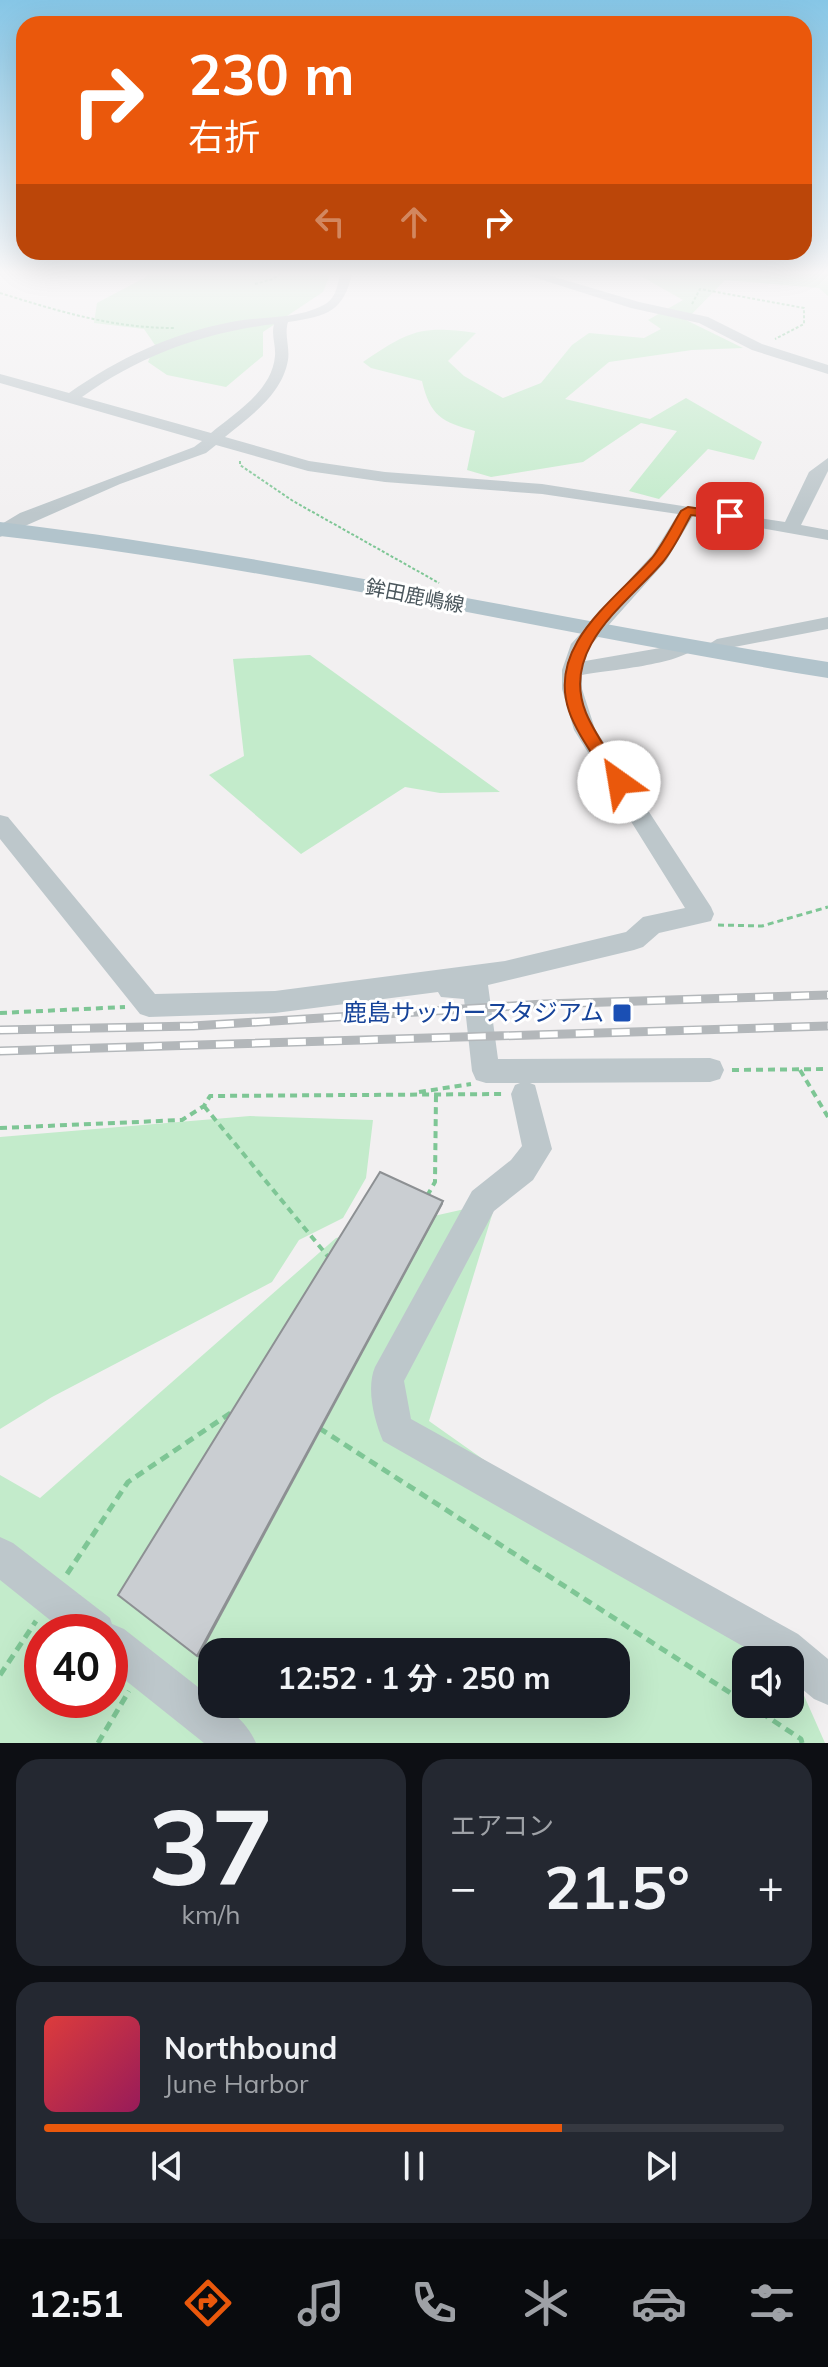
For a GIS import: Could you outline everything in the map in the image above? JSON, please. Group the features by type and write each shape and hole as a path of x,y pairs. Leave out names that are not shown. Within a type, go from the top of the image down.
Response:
{"main road":[{"name":"鉾田鹿嶋線","path":"1,530 180,552 697,649 828,670"}],"street":[{"path":"71,398 125,360 146,351"},
{"path":"1,530 125,477 200,450 254,405 275,381 281,351"},
{"path":"770,351 828,370"},
{"path":"0,378 242,449 334,470 385,477 483,482 688,511 828,535"},
{"path":"791,527 817,472 828,463"},
{"path":"275,1002 505,972 634,940 652,924 702,914 585,730 577,711 572,670 577,651 660,557 688,511"},
{"path":"572,670 828,623"},
{"path":"0,823 149,1006 275,1002 476,987 486,1071 710,1070"},
{"path":"525,1094 537,1149 522,1170 483,1201 387,1379 395,1429 784,1648 828,1685"},
{"path":"0,1556 73,1614"},
{"path":"128,1658 236,1743"}],"path":[{"path":"242,449 240,465 247,473 460,595 468,606"},
{"path":"702,914 720,926 762,926 828,907"},
{"path":"0,1013 149,1006"},
{"path":"710,1070 828,1069"},
{"path":"800,1070 828,1117"},
{"path":"409,1093 483,1082 486,1071"},
{"path":"420,1209 435,1182 436,1094"},
{"path":"0,1128 182,1120 204,1106 210,1096 525,1094"},
{"path":"204,1106 330,1259"},
{"path":"60,1585 128,1482 244,1404"},
{"path":"308,1422 339,1438 732,1693"},
{"path":"0,1675 43,1610"},
{"path":"98,1743 142,1669"},
{"path":"770,1718 801,1739 802,1743"}],"green space":[{"path":"152,351 263,351 263,356 226,387 167,375 148,362"},
{"path":"379,351 458,351 448,361 464,376 503,398 541,383 567,351 683,351 609,362 565,399 650,419 686,398 762,442 754,460 708,449 659,499 629,491 677,431 641,423 583,462 491,477 467,470 475,431 439,416 429,402 422,381 371,368 363,362"},
{"path":"309,655 500,792 440,793 405,787 301,854 209,775 244,756 233,659"},
{"path":"250,1116 373,1120 366,1178 343,1218 299,1240 272,1282 52,1397 0,1429 0,1137"},
{"path":"496,1202 429,1421 747,1646 732,1646 732,1718 804,1718 804,1696 825,1743 0,1743 0,1475 40,1498 336,1238"}],"building":[{"path":"380,1172 443,1201 207,1638 198,1638 197,1656 118,1595"}],"railway":[{"path":"0,1030 193,1026 544,1004 828,995"},
{"path":"0,1051 828,1026"}],"place":[{"name":"鹿島サッカースタジアム","path":"622,1013"}],"route":[{"path":"619,782 585,730 577,711 572,689 572,670 577,651 605,615 660,557 688,511 730,516"}]}
